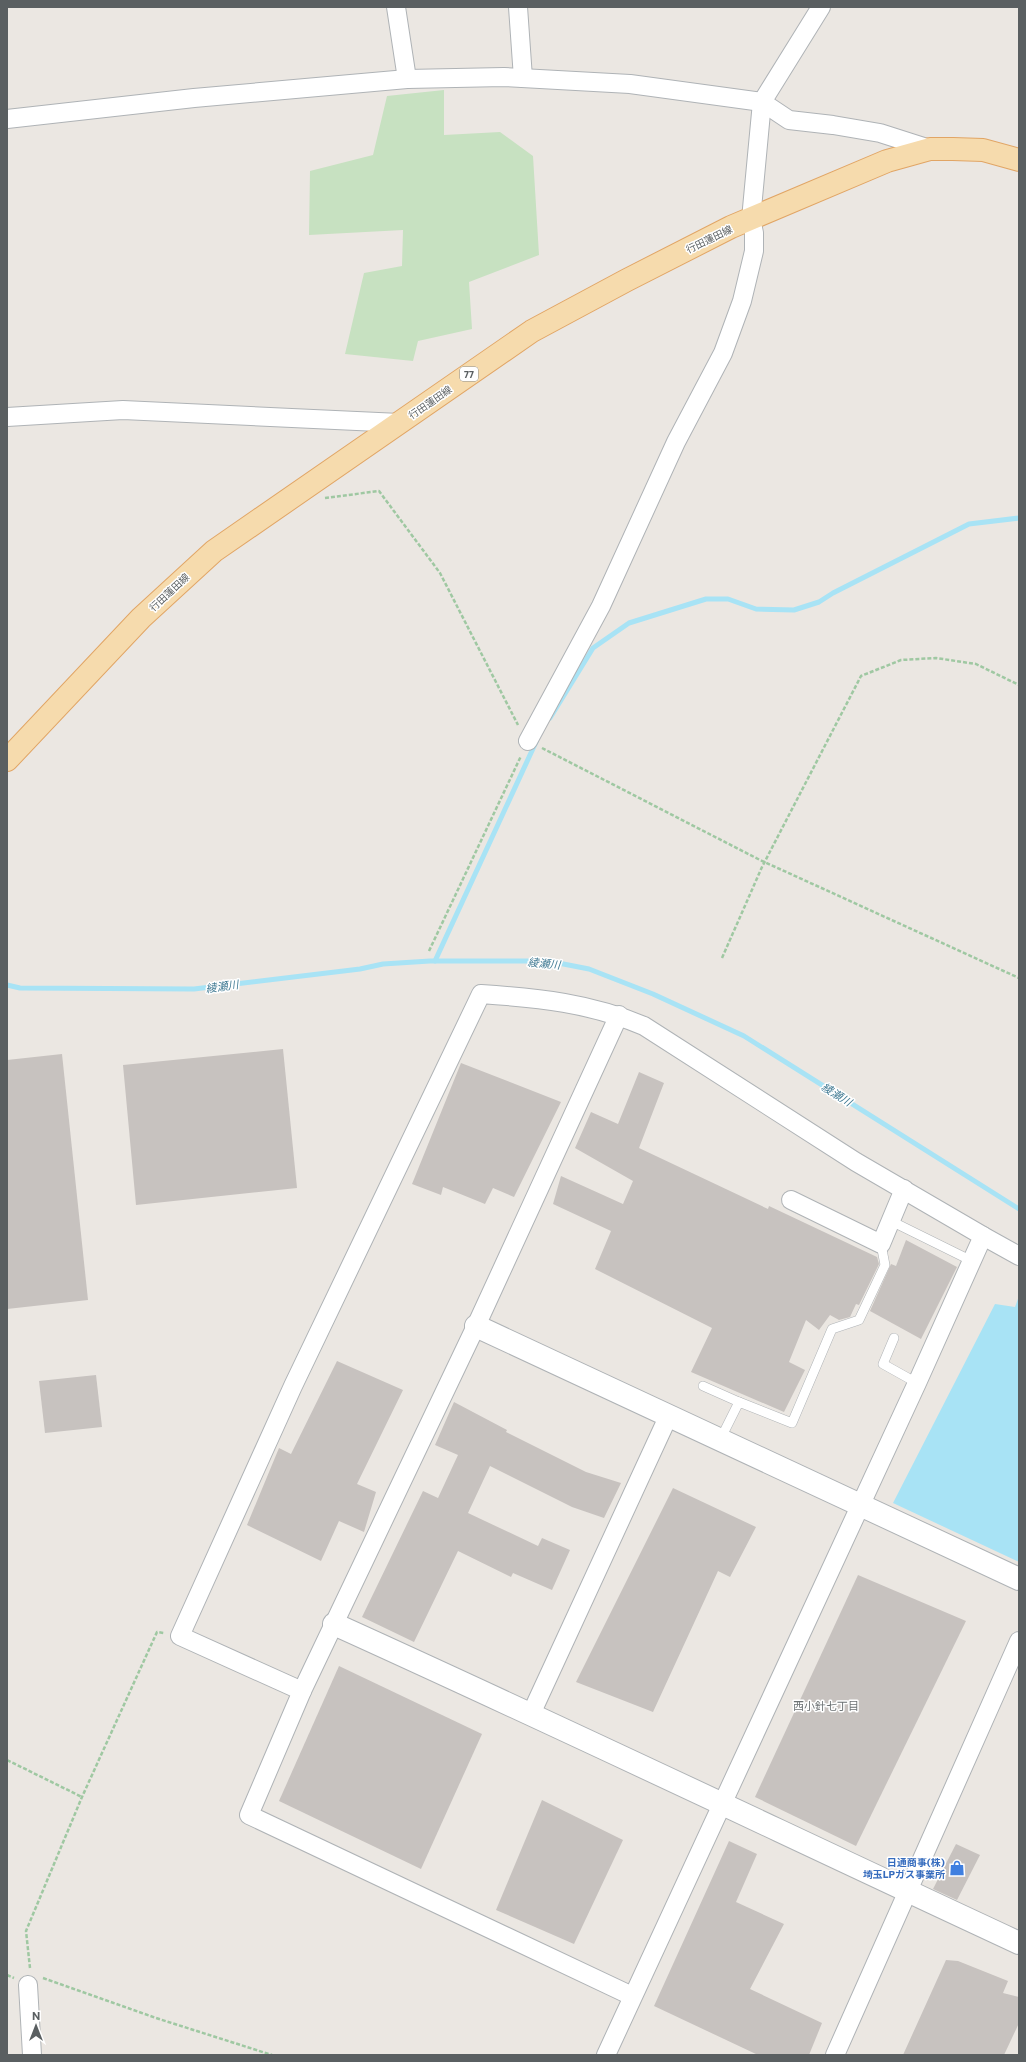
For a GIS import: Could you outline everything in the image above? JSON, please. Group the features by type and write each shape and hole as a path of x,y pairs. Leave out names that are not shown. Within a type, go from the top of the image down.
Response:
{"main road":[{"name":"行田蓮田線","path":"7,760 141,618 214,551 532,332 627,280 751,219 887,161 930,149 983,150 1019,160"}],"street":[{"path":"396,7 407,79"},
{"path":"518,7 523,78"},
{"path":"528,741 600,606 676,442 723,353 742,301 754,251 754,232 751,219 762,102 822,7"},
{"path":"7,118 194,98 407,79 523,78 630,84 762,102 789,120 833,125 880,133 930,149"},
{"path":"7,417 123,410 400,423"},
{"path":"302,1691 180,1636 293,1386 481,994 536,997 583,1005 619,1015 644,1026 856,1162 1019,1256"},
{"path":"619,1015 476,1326 302,1691 249,1816 632,1996"},
{"path":"791,1200 881,1244 904,1189"},
{"path":"606,2055 917,1383 983,1236"},
{"path":"476,1326 668,1417 1019,1579"},
{"path":"531,1714 668,1417"},
{"path":"334,1624 531,1714 721,1805 1019,1944"},
{"path":"835,2055 1019,1641"},
{"path":"29,1979 32,2055"}],"lane":[{"path":"891,1221 972,1261"},
{"path":"703,1386 792,1423 832,1329 859,1320 885,1265 881,1244"},
{"path":"894,1338 883,1364 917,1383"},
{"path":"720,1441 739,1402"}],"path":[{"path":"319,499 378,491 440,573 515,720 528,741 760,860 1019,978"},
{"path":"722,958 762,867 861,676 901,660 936,658 976,664 1019,685"},
{"path":"429,951 528,741"},
{"path":"29,1979 26,1931 82,1797 156,1632 180,1636"},
{"path":"7,1760 82,1797"},
{"path":"7,1975 29,1979 272,2055"}],"green space":[{"path":"444,90 444,135 500,132 533,156 539,255 469,282 472,329 418,341 413,361 345,354 364,273 402,266 403,230 309,235 310,171 373,155 387,96"}],"water":[{"path":"1019,1296 1019,1562 893,1503 995,1304 1015,1307"}],"building":[{"path":"283,1049 297,1188 136,1205 123,1065"},
{"path":"62,1054 88,1300 7,1309 7,1060"},
{"path":"461,1063 561,1102 514,1197 493,1188 485,1204 443,1187 441,1195 412,1184"},
{"path":"639,1072 664,1083 639,1148 768,1209 769,1206 877,1257 879,1264 859,1305 856,1304 850,1317 839,1320 830,1315 819,1330 806,1320 789,1362 805,1370 784,1412 691,1372 712,1328 595,1269 611,1231 553,1204 561,1176 623,1204 633,1181 575,1148 591,1112 618,1124"},
{"path":"906,1240 957,1267 921,1339 870,1311 891,1264 896,1266"},
{"path":"337,1361 403,1390 357,1484 376,1492 364,1532 339,1521 321,1561 247,1525 279,1448 291,1454"},
{"path":"96,1375 102,1427 45,1433 39,1381"},
{"path":"454,1402 507,1430 506,1432 586,1472 621,1483 604,1518 572,1507 490,1466 468,1513 538,1546 542,1538 570,1550 552,1590 513,1573 511,1577 458,1551 414,1642 362,1617 423,1491 438,1498 458,1455 435,1445"},
{"path":"673,1488 756,1527 730,1577 718,1571 653,1712 576,1682"},
{"path":"858,1575 966,1621 856,1846 755,1797"},
{"path":"339,1666 482,1734 421,1869 279,1801"},
{"path":"542,1800 623,1840 574,1944 496,1910"},
{"path":"729,1841 757,1854 736,1902 784,1924 750,1989 822,2023 809,2055 758,2055 654,2006"},
{"path":"956,1844 980,1855 957,1900 933,1889"},
{"path":"946,1960 958,1961 1008,1981 1003,1993 1019,1997 1019,2023 1004,2055 903,2055"}],"waterway":[{"path":"550,718 593,648 629,623 706,599 728,599 756,609 794,610 819,602 833,593 969,524 1019,518"},
{"path":"435,961 536,742"},
{"name":"綾瀬川","path":"7,985 20,988 194,989 360,969 383,964 430,961 548,961 589,969 653,994 744,1036 1019,1209"}],"place":[{"name":"日通商事(株) 埼玉LPガス事業所","path":"957,1868"}],"district":[{"name":"西小針七丁目","path":"826,1705"}]}
